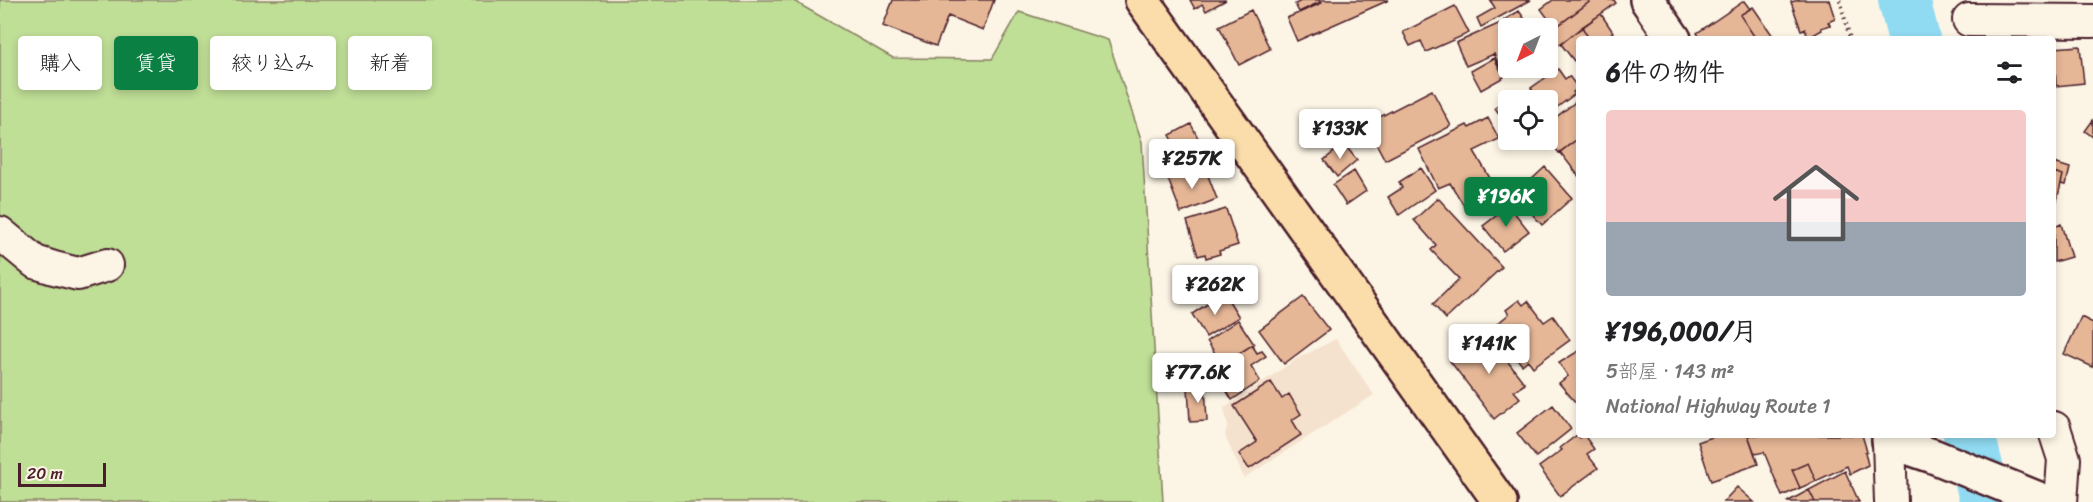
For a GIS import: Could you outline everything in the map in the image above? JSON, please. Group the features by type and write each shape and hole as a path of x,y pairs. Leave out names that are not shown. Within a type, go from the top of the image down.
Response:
{"highway":[{"path":"1142,0 1500,502"}],"main road":[{"path":"1647,0 1672,36"},
{"path":"1889,438 2047,500"}],"street":[{"path":"1968,20 2093,21"},
{"path":"0,233 35,262 54,268 78,274 107,265"},
{"path":"2047,500 2064,459 2056,434"},
{"path":"1889,438 1891,502"}],"path":[{"path":"1840,0 1849,36"}],"shaded area":[{"path":"1336,339 1374,395 1244,478 1225,434 1228,426 1224,408 1298,358"}],"green space":[{"path":"0,0 792,0 893,58 992,59 1019,12 1108,40 1142,142 1163,502 0,502"}],"building":[{"path":"893,0 994,0 983,30 948,16 936,46 883,26"},
{"path":"1190,0 1226,0 1206,11 1202,4 1195,9"},
{"path":"1303,0 1319,0 1320,2 1299,12 1295,4"},
{"path":"1320,0 1389,0 1297,41 1287,18 1322,3"},
{"path":"1490,0 1531,0 1481,27 1477,18 1495,8"},
{"path":"1553,0 1592,0 1558,26 1558,18 1548,18 1541,9"},
{"path":"1592,0 1614,0 1616,3 1558,45 1558,26"},
{"path":"1829,0 1835,19 1828,22 1830,25 1821,28 1822,30 1807,36 1805,29 1801,30 1791,2"},
{"path":"1744,1 1750,9 1740,15 1754,36 1699,36 1697,33"},
{"path":"1455,6 1469,33 1426,52 1421,41 1410,46 1403,32"},
{"path":"1753,7 1773,36 1754,36 1740,15"},
{"path":"1251,10 1270,49 1239,65 1219,26"},
{"path":"1519,11 1524,18 1507,18"},
{"path":"1601,14 1613,32 1607,36 1587,36 1582,27"},
{"path":"1498,24 1498,63 1494,54 1466,66 1456,43"},
{"path":"1582,27 1587,36 1576,36 1576,60 1574,61 1561,44"},
{"path":"2080,46 2084,83 2056,86 2056,48"},
{"path":"1494,58 1498,66 1498,78 1502,78 1481,90 1471,71"},
{"path":"1558,69 1565,79 1569,76 1576,85 1573,92 1575,94 1558,107 1558,90 1532,90 1531,88 1545,78 1558,78"},
{"path":"1432,90 1451,126 1385,160 1366,124"},
{"path":"1576,102 1576,140 1559,153 1557,150 1558,116"},
{"path":"1488,118 1498,137 1498,139 1474,151 1497,190 1466,209 1450,183 1438,188 1419,149 1467,125 1469,128"},
{"path":"2093,120 2093,137 2085,131"},
{"path":"1191,124 1201,144 1181,155 1170,135"},
{"path":"1576,140 1576,173 1560,152"},
{"path":"1344,144 1357,160 1337,177 1324,160"},
{"path":"2056,164 2070,168 2066,185 2061,184 2063,175 2056,173"},
{"path":"1199,167 1202,175 1207,173 1217,199 1181,213 1168,179"},
{"path":"1545,167 1572,198 1542,225 1515,195"},
{"path":"1421,168 1435,190 1399,215 1388,197 1402,188 1399,182"},
{"path":"1354,171 1366,191 1346,205 1333,185"},
{"path":"2056,173 2063,175 2056,205"},
{"path":"1438,198 1502,267 1446,319 1433,304 1459,279 1431,250 1436,245 1414,220"},
{"path":"1509,206 1529,231 1503,251 1483,226"},
{"path":"1226,209 1238,245 1206,258 1205,254 1198,256 1187,221"},
{"path":"2061,224 2071,257 2056,261 2056,226"},
{"path":"1226,296 1239,317 1206,337 1192,314 1218,297 1219,300"},
{"path":"1303,297 1329,330 1284,364 1259,330"},
{"path":"1519,300 1523,305 1528,301 1544,322 1553,316 1570,340 1533,367 1528,360 1522,365 1511,352 1516,349 1511,343 1506,346 1495,333 1500,329 1497,324 1509,314 1506,310"},
{"path":"2081,317 2093,323 2093,367 2064,354"},
{"path":"1238,320 1254,344 1222,364 1207,341"},
{"path":"1486,333 1525,384 1514,391 1520,398 1494,419 1450,361"},
{"path":"1252,345 1257,353 1262,351 1266,356 1251,366 1260,381 1232,400 1214,370"},
{"path":"1576,352 1576,403 1559,383 1568,376 1559,363"},
{"path":"1271,382 1282,399 1289,394 1301,414 1292,420 1301,435 1249,469 1239,454 1257,442 1234,406"},
{"path":"1205,386 1207,421 1190,422 1188,387"},
{"path":"1553,405 1571,429 1536,457 1517,433"},
{"path":"1576,436 1576,438 1586,438 1594,449 1587,454 1598,468 1560,496 1539,467 1562,450 1560,448"},
{"path":"1709,438 1749,438 1758,464 1711,481 1698,442"},
{"path":"1749,438 1863,438 1868,465 1850,474 1847,466 1816,481 1808,463 1792,470 1800,488 1782,496 1764,452 1755,454"},
{"path":"1808,463 1816,481 1800,488 1792,470"},
{"path":"1845,471 1859,502 1815,502 1809,490"},
{"path":"1737,487 1754,502 1723,502"},
{"path":"1809,490 1815,502 1787,502"}],"waterway":[{"path":"1904,0 1913,36"},
{"path":"1970,438 1986,502"}]}
